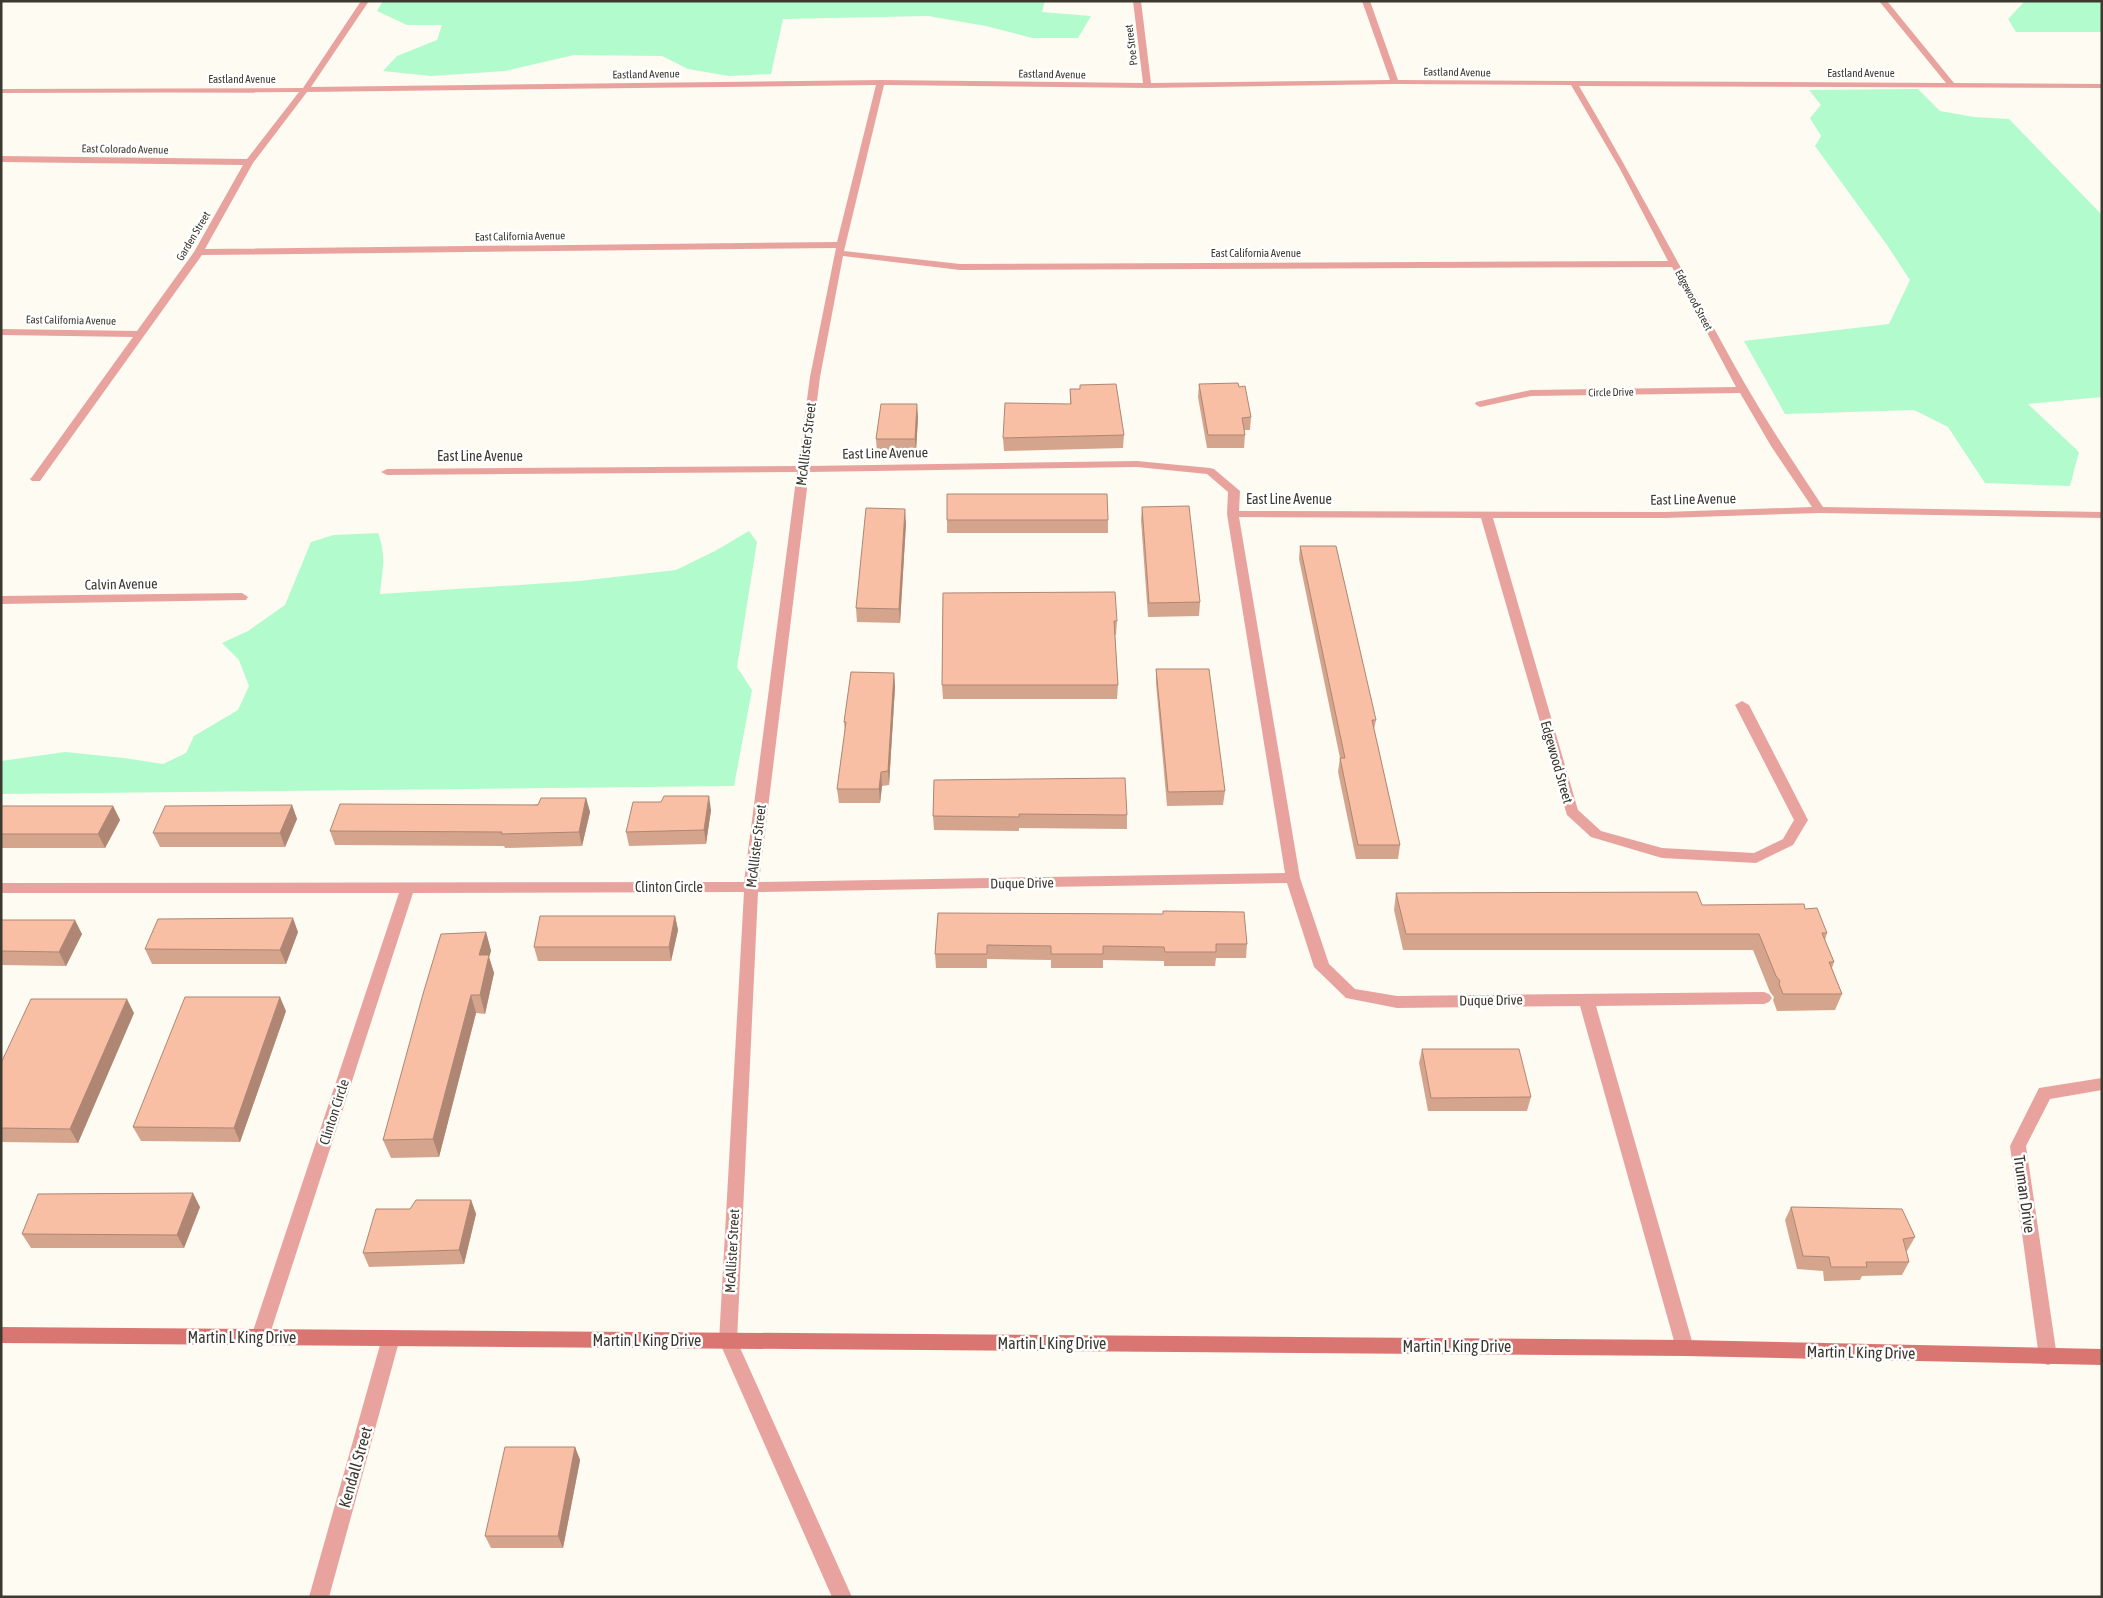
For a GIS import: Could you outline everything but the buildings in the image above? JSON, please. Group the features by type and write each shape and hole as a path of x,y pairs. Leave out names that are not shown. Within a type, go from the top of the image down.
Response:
{"main road":[{"name":"Martin L King Drive","path":"1,1335 1685,1348 2102,1357"}],"street":[{"name":"Garden Street","path":"36,479 199,252 249,162 305,90 364,1"},
{"name":"Poe Street","path":"1137,1 1147,86"},
{"path":"1366,1 1395,82"},
{"path":"1883,1 1952,85"},
{"name":"Eastland Avenue","path":"1,91 305,90 881,82 1147,86 1395,82 2102,86"},
{"name":"McAllister Street","path":"842,1597 728,1340 751,887 815,377 840,249 881,82"},
{"name":"Edgewood Street","path":"1574,84 1624,170 1744,390 1777,446 1820,510"},
{"name":"East Colorado Avenue","path":"1,159 249,162"},
{"name":"East California Avenue","path":"199,252 840,249 960,267 1675,264"},
{"name":"East California Avenue","path":"1,332 140,334"},
{"name":"Circle Drive","path":"1480,404 1531,393 1744,390"},
{"name":"East Line Avenue","path":"387,472 1137,464 1210,471 1234,491 1233,514 1665,516 1820,510 2102,515"},
{"name":"Duque Drive","path":"1233,514 1293,878 1322,967 1351,994 1398,1002 1764,998"},
{"name":"Edgewood Street","path":"1486,514 1572,812 1596,834 1662,854 1756,858 1788,842 1801,820 1742,705"},
{"name":"Calvin Avenue","path":"1,600 242,597"},
{"name":"Duque Drive","path":"751,887 1293,878"},
{"name":"Clinton Circle","path":"260,1337 408,887"},
{"name":"Clinton Circle","path":"1,888 751,887"},
{"path":"1586,999 1685,1348"},
{"name":"Truman Drive","path":"2048,1357 2018,1146 2046,1093 2102,1084"},
{"name":"Kendall Street","path":"319,1597 391,1338"}],"green space":[{"path":"383,1 1045,1 1042,12 1091,16 1078,38 1032,38 986,26 928,16 783,19 771,74 729,76 688,69 662,56 574,55 505,71 431,76 383,71 397,56 437,40 442,25 407,25 377,11"},
{"path":"2025,1 2102,1 2102,32 2016,32 2008,19"},
{"path":"1918,89 1940,111 1974,117 2009,119 2102,215 2102,397 2028,404 2079,452 2070,486 1985,483 1948,427 1914,410 1785,414 1744,341 1889,324 1910,280 1815,146 1821,136 1810,118 1821,105 1809,90"},
{"path":"749,531 757,542 737,667 752,690 734,786 1,794 1,761 65,752 163,764 186,753 194,736 238,710 249,686 239,660 222,643 248,631 285,605 311,542 334,535 378,533 383,557 380,594 579,581 676,570 715,551"}]}
